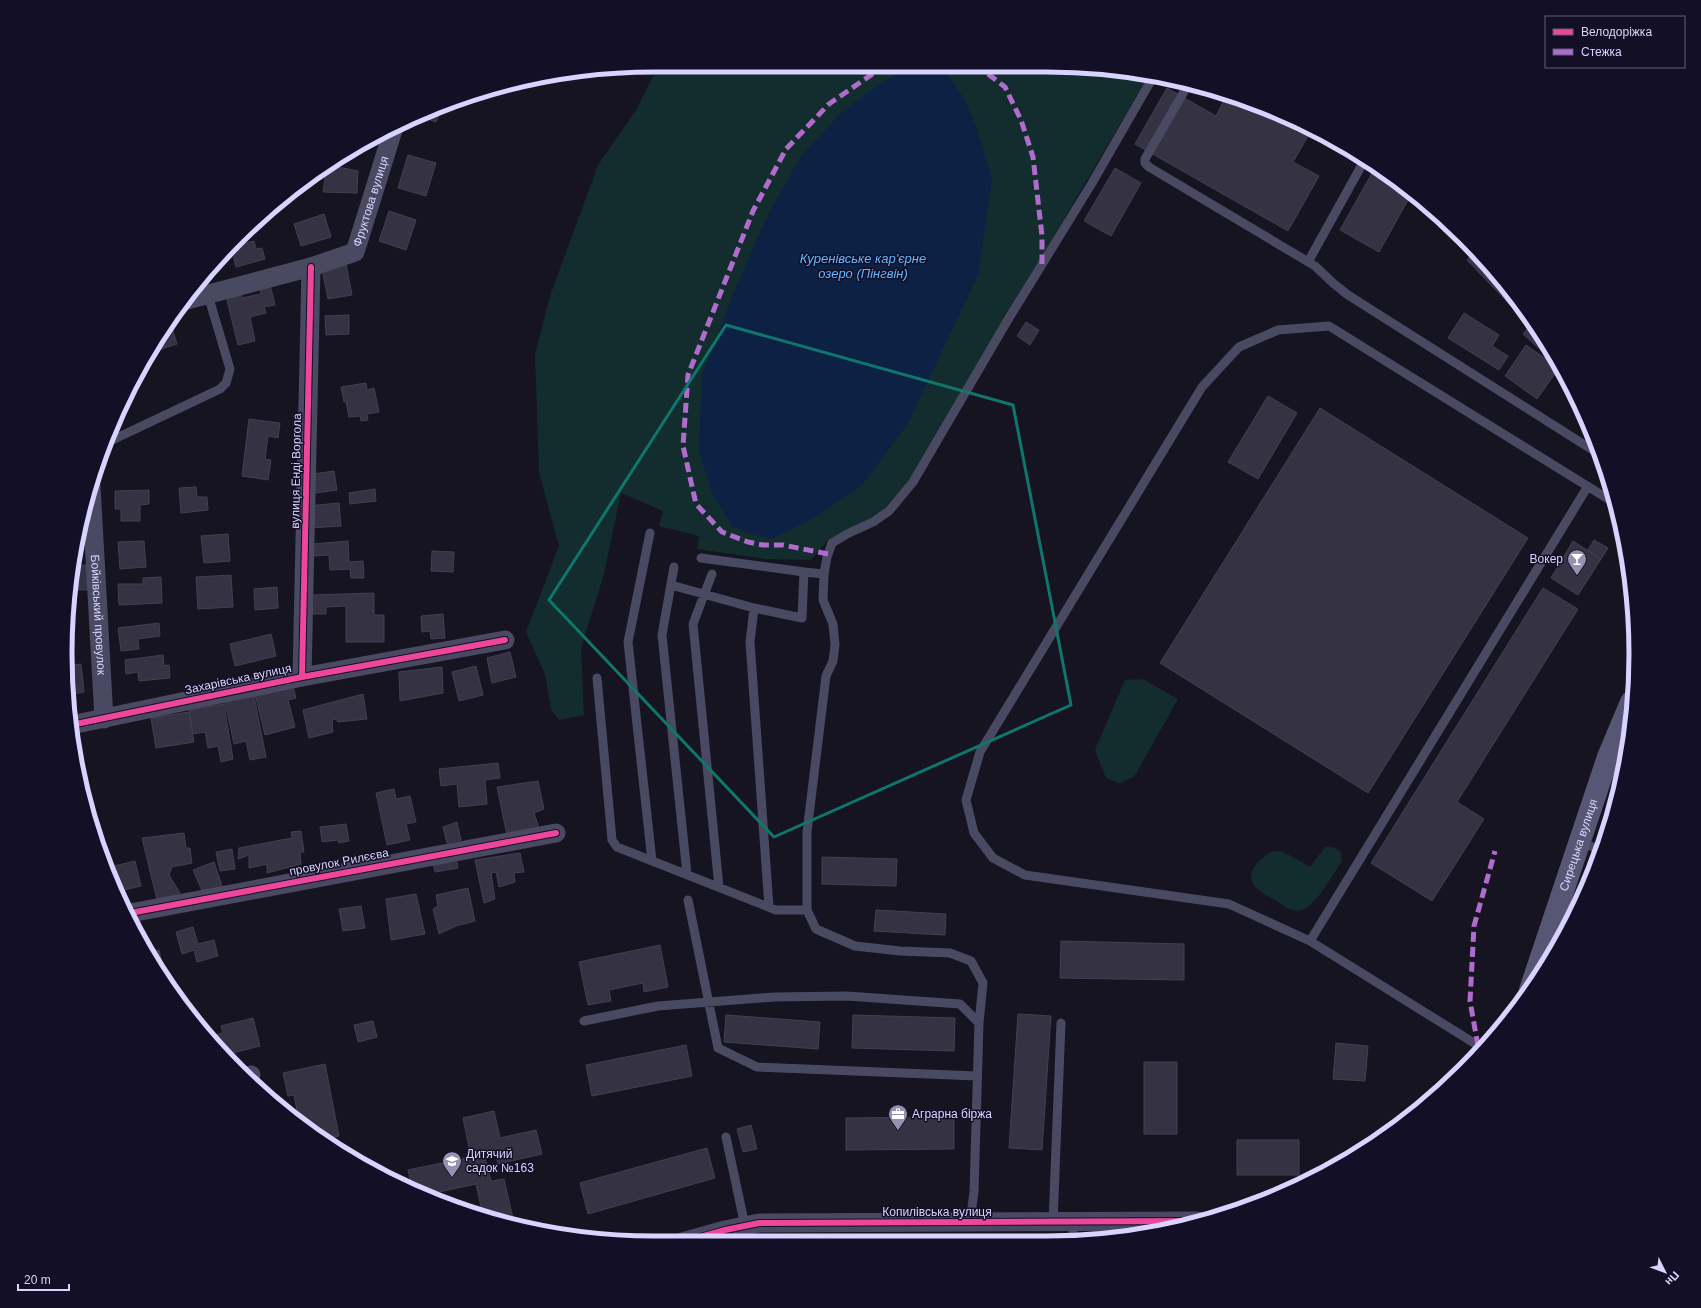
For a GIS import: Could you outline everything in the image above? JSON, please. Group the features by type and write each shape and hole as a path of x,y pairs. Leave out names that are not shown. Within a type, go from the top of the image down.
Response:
{"main road":[{"name":"Сирецька вулиця","path":"1538,965 1608,757 1625,721"}],"street":[{"name":"Фруктова вулиця","path":"311,267 355,252 392,135"},
{"path":"194,297 311,267"},
{"name":"вулиця Енді Воргола","path":"302,677 311,267"},
{"name":"Бойківський провулок","path":"91,506 104,719"},
{"name":"Захарівська вулиця","path":"76,724 302,677 505,640"},
{"name":"провулок Рилєєва","path":"133,913 556,833"},
{"name":"Копилівська вулиця","path":"704,1236 725,1230 759,1224 1053,1222 1073,1230 1169,1223"}],"lane":[{"path":"970,1222 974,1192 979,1023 983,983 971,961 950,953 900,951 855,946 816,929 807,910 807,832 826,676 833,661 835,645 833,624 823,600 824,574 827,557 832,543 873,522 889,511 913,482 1006,323 1092,183 1151,81"},
{"path":"1185,89 1145,159 1145,163 1153,171 1308,262 1319,269 1348,295 1592,449"},
{"path":"1308,262 1362,165"},
{"path":"113,440 226,384 230,369 208,294"},
{"path":"1478,1046 1310,941 1229,904 1025,875 993,858 989,853 974,833 966,800 980,752 1202,387 1239,347 1278,330 1329,326 1608,499"},
{"path":"1310,941 1588,486"},
{"path":"650,533 628,642 652,861"},
{"path":"700,558 824,574"},
{"path":"674,567 662,635 687,874"},
{"path":"671,585 705,596 802,618 804,572"},
{"path":"712,574 705,596 693,624 719,887"},
{"path":"754,608 750,642 769,907"},
{"path":"597,678 612,840 617,847 776,910 807,910"},
{"path":"1580,842 1596,847"},
{"path":"688,900 718,1048 757,1067 978,1076"},
{"path":"584,1020 658,1006 774,997 847,996 960,1004 979,1023"},
{"path":"1053,1222 1061,1023"},
{"path":"726,1137 746,1226"}],"highlighted area":[{"path":"726,325 1013,405 1071,705 774,837 549,600"}],"green space":[{"path":"655,72 1047,72 1085,73 1146,81 910,479 884,512 827,541 811,560 766,559 697,549 699,536 659,526 663,511 621,493 604,574 581,648 584,715 559,720 551,709 545,674 526,632 559,546 539,473 535,354 550,296 598,165 636,110"},
{"path":"1143,679 1178,699 1134,777 1119,783 1106,778 1095,750 1125,680"},
{"path":"1325,847 1333,847 1341,852 1342,861 1318,896 1313,902 1302,910 1295,911 1286,907 1264,894 1254,886 1251,875 1254,868 1261,859 1270,853 1277,851 1285,853 1310,867"}],"water":[{"name":"Куренівське кар'єрне озеро (Пінгвін)","path":"900,72 943,72 946,73 965,100 976,127 992,179 978,275 907,425 863,484 814,518 772,539 751,534 732,526 712,493 699,450 702,376 732,297 766,219 801,156 843,111"}],"building":[{"path":"1167,88 1216,116 1224,100 1270,116 1309,135 1293,162 1319,176 1288,231 1135,144"},
{"path":"440,113 436,122 426,118"},
{"path":"408,155 436,163 426,196 398,188"},
{"path":"336,167 358,171 357,193 323,192 326,174"},
{"path":"1115,168 1141,183 1111,236 1084,221"},
{"path":"1373,172 1409,198 1379,252 1340,230"},
{"path":"389,211 416,220 406,250 379,241"},
{"path":"324,214 331,237 301,246 294,224"},
{"path":"254,241 256,249 262,248 265,259 236,267 232,252 239,245"},
{"path":"1472,255 1509,300 1514,307 1513,308 1467,260"},
{"path":"346,264 352,295 328,299 322,269"},
{"path":"270,285 275,305 264,307 266,313 250,317 255,341 238,345 226,296 241,292 242,298 261,294 260,287"},
{"path":"1464,313 1499,335 1492,346 1508,356 1499,370 1448,338"},
{"path":"349,315 349,334 326,335 325,316"},
{"path":"1026,322 1039,330 1030,345 1017,336"},
{"path":"1528,327 1545,354 1523,334"},
{"path":"172,328 177,344 158,350"},
{"path":"1526,345 1550,362 1556,372 1537,399 1505,376"},
{"path":"366,383 367,390 374,388 379,412 367,414 368,420 361,421 360,416 349,417 346,401 344,402 341,387"},
{"path":"1268,396 1297,413 1258,479 1228,462"},
{"path":"1320,408 1528,538 1368,793 1160,663"},
{"path":"249,419 280,423 278,438 268,436 265,459 271,460 268,480 242,476"},
{"path":"334,471 337,490 316,493 313,474"},
{"path":"196,487 197,497 207,497 208,510 181,513 179,488"},
{"path":"375,489 376,501 350,504 349,493"},
{"path":"149,490 149,504 140,505 140,521 121,521 121,509 115,509 115,491"},
{"path":"339,503 341,526 309,528 307,506"},
{"path":"228,534 230,561 204,563 201,536"},
{"path":"1594,540 1608,548 1601,559 1588,550"},
{"path":"144,541 146,567 120,569 118,542"},
{"path":"348,541 349,562 363,561 364,578 351,578 350,569 330,570 329,555 314,556 313,544"},
{"path":"1573,541 1601,559 1578,595 1551,578"},
{"path":"432,551 454,552 453,572 431,571"},
{"path":"86,565 87,590 76,590 79,566"},
{"path":"231,575 233,607 198,609 196,577"},
{"path":"161,577 162,603 119,605 118,584 143,584 143,578"},
{"path":"277,587 278,608 255,610 254,589"},
{"path":"1543,588 1578,609 1457,802 1484,819 1432,901 1371,863"},
{"path":"374,593 374,615 384,615 384,642 346,642 346,606 326,607 326,614 313,614 312,595"},
{"path":"443,614 445,638 431,639 430,631 422,632 421,616"},
{"path":"159,623 160,636 138,639 139,649 121,651 118,628"},
{"path":"271,634 276,656 235,666 230,644"},
{"path":"510,652 516,677 492,683 487,658"},
{"path":"163,655 164,666 169,665 170,678 139,681 138,672 126,674 125,660"},
{"path":"81,664 84,692 73,694 72,665"},
{"path":"476,666 483,695 459,701 452,672"},
{"path":"442,667 443,693 400,701 399,672"},
{"path":"292,683 296,698 288,700 295,727 265,735 255,694"},
{"path":"363,694 367,719 338,722 336,719 332,720 333,732 309,738 303,710"},
{"path":"254,696 266,757 250,760 246,741 234,744 225,702"},
{"path":"224,704 233,759 221,762 218,746 208,748 205,732 193,734 189,710"},
{"path":"189,712 194,742 156,748 151,718"},
{"path":"498,763 500,778 485,780 487,804 459,807 457,784 441,786 439,769"},
{"path":"538,781 544,809 534,813 539,828 507,835 497,787"},
{"path":"394,789 396,799 410,796 416,822 406,824 410,840 387,845 376,793"},
{"path":"457,822 461,840 447,843 443,827"},
{"path":"346,824 349,841 339,843 338,840 322,842 320,827"},
{"path":"301,831 304,852 300,852 301,864 267,873 267,864 249,868 249,855 238,859 239,848 292,838 291,832"},
{"path":"184,833 186,848 190,848 192,863 172,867 169,875 180,893 157,900 142,838"},
{"path":"232,849 235,869 220,871 216,852"},
{"path":"520,853 524,872 514,873 515,882 499,887 496,872 491,873 495,899 484,903 475,860"},
{"path":"456,857 458,868 435,872 433,861"},
{"path":"822,857 897,859 896,886 822,884"},
{"path":"135,861 141,886 122,890 117,880 114,866"},
{"path":"214,862 222,886 203,893 193,870"},
{"path":"468,888 475,921 456,926 439,934 433,909 438,906 436,895"},
{"path":"416,894 425,934 391,940 386,899"},
{"path":"361,906 365,928 343,931 339,909"},
{"path":"876,910 946,914 945,935 874,931"},
{"path":"193,927 198,944 214,940 218,956 197,962 194,950 182,954 176,932"},
{"path":"1061,941 1184,944 1184,980 1060,978"},
{"path":"660,945 668,987 644,992 643,983 609,990 611,1001 588,1005 579,962"},
{"path":"159,950 162,964 154,951"},
{"path":"1018,1014 1051,1016 1042,1150 1009,1148"},
{"path":"726,1015 820,1022 818,1049 724,1042"},
{"path":"853,1015 955,1018 954,1051 852,1048"},
{"path":"253,1018 260,1046 230,1054 214,1035 223,1033 221,1026"},
{"path":"373,1021 377,1037 358,1042 354,1025"},
{"path":"1336,1043 1368,1046 1365,1081 1333,1079"},
{"path":"686,1045 692,1076 592,1096 586,1065"},
{"path":"1144,1062 1177,1062 1177,1134 1144,1134"},
{"path":"325,1064 339,1136 330,1137 298,1114 294,1095 288,1096 283,1073"},
{"path":"494,1111 500,1138 536,1130 542,1154 498,1164 496,1155 485,1158 491,1181 504,1179 513,1218 482,1209 476,1184 434,1193 411,1183 408,1170 471,1157 463,1118"},
{"path":"954,1117 954,1149 846,1150 846,1118"},
{"path":"751,1125 757,1149 743,1152 737,1129"},
{"path":"1237,1140 1299,1140 1299,1175 1237,1175"},
{"path":"707,1148 715,1178 588,1214 580,1183"}],"marked path":[{"path":"828,554 783,545 763,545 748,542 722,532 696,504 683,446 688,375 753,211 786,149 829,104 875,72"},
{"path":"988,74 1005,87 1021,120 1033,157 1042,236 1042,264"},
{"path":"1478,1046 1470,1001 1474,926 1495,851"}],"cycle path":[{"path":"302,677 311,267"},
{"path":"76,724 302,677 505,640"},
{"path":"133,913 556,833"},
{"path":"704,1236 759,1223 1177,1221"}],"place":[{"name":"Вокер","path":"1577,576"},
{"name":"Аграрна біржа","path":"898,1131"},
{"name":"Дитячий садок №163","path":"452,1178"}]}
